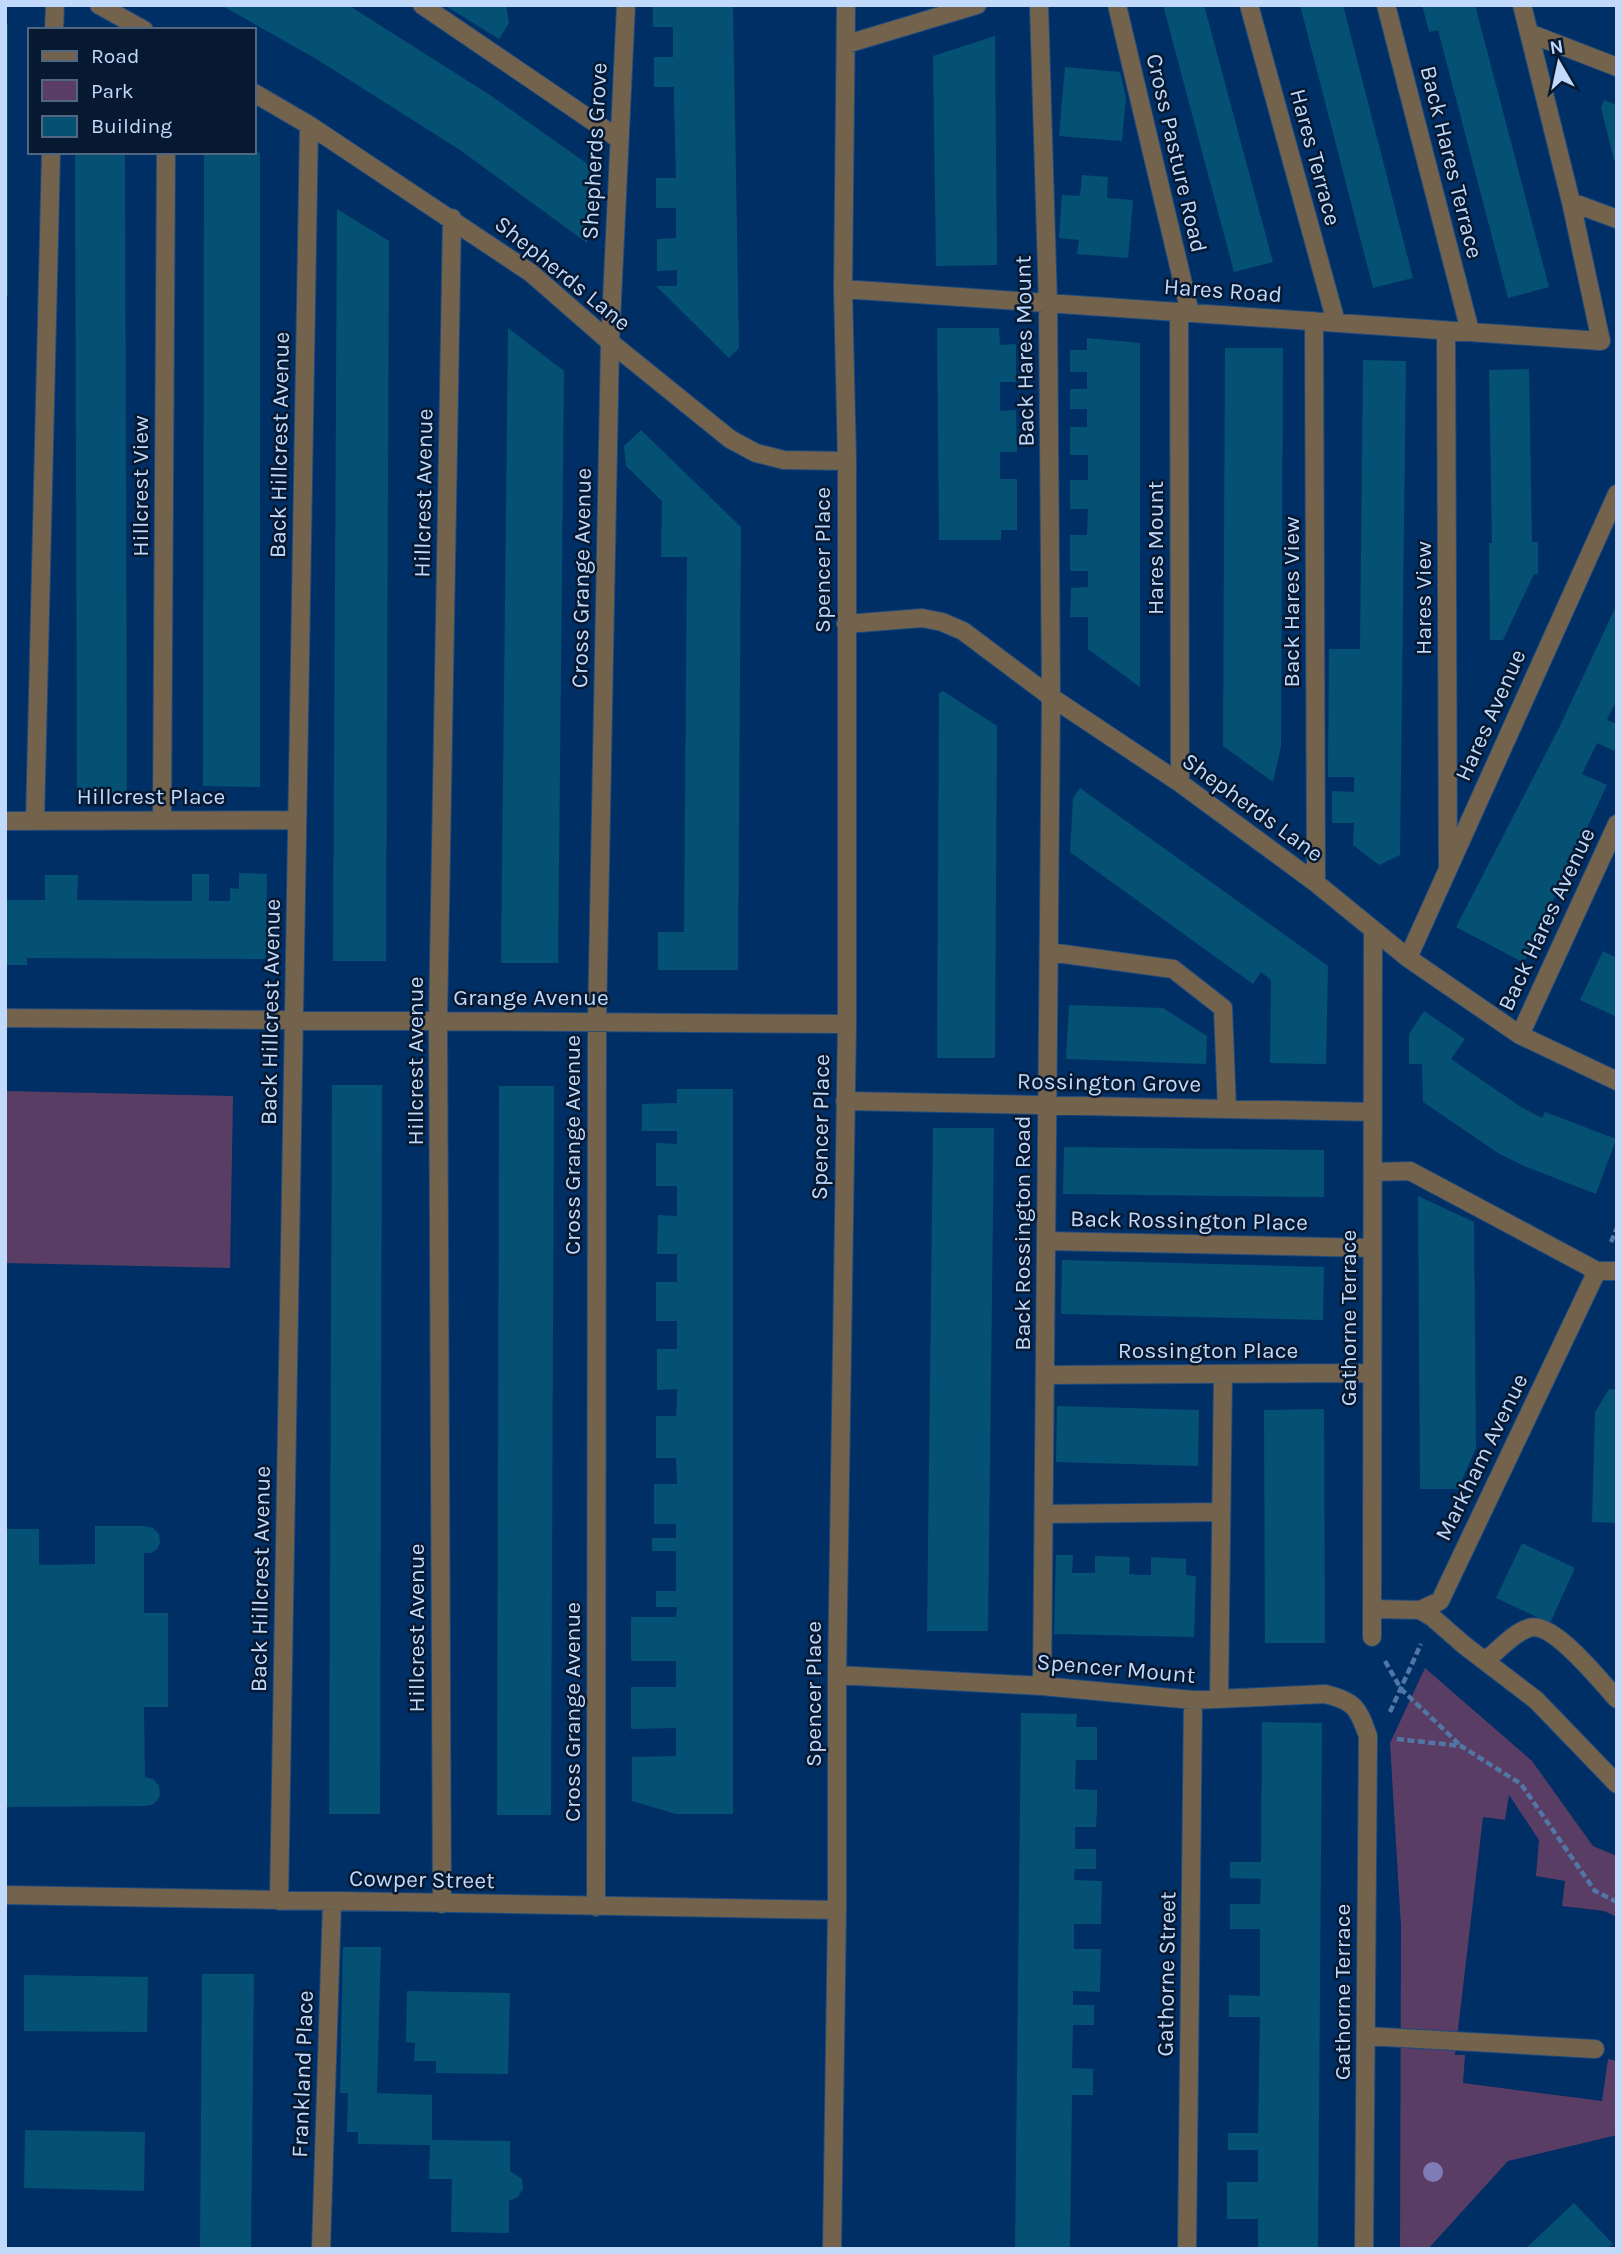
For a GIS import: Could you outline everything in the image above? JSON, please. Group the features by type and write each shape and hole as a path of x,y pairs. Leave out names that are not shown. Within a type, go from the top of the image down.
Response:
{"street":[{"path":"54,28 55,5"},
{"path":"99,5 140,28"},
{"path":"422,5 619,139"},
{"name":"Shepherds Grove","path":"610,342 626,5"},
{"name":"Spencer Place","path":"832,2249 847,1024 847,461 843,289 846,5"},
{"path":"847,44 977,5"},
{"name":"Back Hares Mount","path":"1039,5 1048,303 1051,697"},
{"name":"Cross Pasture Road","path":"1117,5 1185,312"},
{"name":"Hares Terrace","path":"1249,5 1336,322"},
{"name":"Back Hares Terrace","path":"1386,5 1470,331"},
{"path":"1522,5 1571,202 1617,219"},
{"path":"1530,33 1617,67"},
{"name":"Shepherds Lane","path":"256,94 309,125 531,273 610,342 730,439 755,453 784,460 847,461"},
{"name":"Back Hillcrest Avenue","path":"279,1901 309,125"},
{"path":"35,821 51,154"},
{"name":"Hillcrest View","path":"162,820 166,154"},
{"name":"Hares Road","path":"843,289 1601,341 1571,202"},
{"name":"Hillcrest Avenue","path":"442,1903 438,1021 452,218"},
{"name":"Hares Mount","path":"1180,783 1185,312"},
{"name":"Back Hares View","path":"1314,321 1316,883"},
{"name":"Hares View","path":"1446,330 1448,866"},
{"name":"Cross Grange Avenue","path":"596,1907 597,1022 610,342"},
{"name":"Hares Avenue","path":"1408,958 1617,494"},
{"name":"Shepherds Lane","path":"846,624 922,618 942,622 963,631 1051,697 1180,783 1316,883 1408,958 1520,1035 1617,1081"},
{"name":"Back Rossington Road","path":"1042,1686 1051,697"},
{"name":"Hillcrest Place","path":"5,821 297,820"},
{"name":"Back Hares Avenue","path":"1520,1035 1617,824"},
{"name":"Gathorne Terrace","path":"1372,1637 1373,932"},
{"path":"1049,952 1173,969 1223,1008 1227,1109"},
{"name":"Grange Avenue","path":"5,1018 847,1024"},
{"name":"Rossington Grove","path":"845,1101 1373,1112"},
{"path":"1373,1172 1410,1171 1597,1271 1617,1271"},
{"name":"Back Rossington Place","path":"1046,1241 1373,1248"},
{"name":"Markham Avenue","path":"1426,1614 1440,1601 1597,1271"},
{"name":"Rossington Place","path":"1045,1375 1372,1373"},
{"path":"1219,1699 1223,1375"},
{"path":"1044,1514 1221,1512"},
{"path":"1371,1609 1426,1614 1536,1700 1617,1784"},
{"path":"1485,1661 1526,1628 1535,1626 1557,1636 1617,1699"},
{"name":"Spencer Mount","path":"837,1675 1042,1686 1194,1700 1325,1694 1344,1699 1359,1710 1368,1736"},
{"name":"Gathorne Street","path":"1187,2249 1194,1700"},
{"name":"Gathorne Terrace","path":"1364,2249 1368,1736"},
{"name":"Cowper Street","path":"5,1895 837,1910"},
{"name":"Frankland Place","path":"321,2249 331,1902"},
{"path":"1366,2036 1595,2049"}],"path":[{"path":"1368,1736 1388,1717 1401,1689 1426,1614"},
{"path":"1372,1637 1401,1689 1461,1746 1521,1784 1595,1891 1617,1902"},
{"path":"1368,1736 1461,1746"}],"green space":[{"path":"5,1091 233,1096 230,1268 5,1263"},
{"path":"1425,1668 1532,1761 1593,1846 1617,1856 1617,1917 1604,1911 1562,1906 1565,1881 1536,1876 1539,1840 1509,1795 1505,1820 1483,1817 1455,2055 1465,2055 1463,2083 1602,2101 1608,2059 1617,2061 1617,2135 1508,2161 1428,2249 1400,2249 1401,1926 1390,1743"}],"building":[{"path":"221,5 348,5 490,95 589,165 587,243 460,150 318,60"},
{"path":"444,5 506,5 509,23 499,39"},
{"path":"653,5 733,5 739,348 729,358 656,286 677,286 677,270 657,271 657,239 676,238 676,208 656,208 656,178 676,178 674,87 654,87 654,57 673,57 673,27 653,27"},
{"path":"1163,5 1204,5 1273,262 1234,272"},
{"path":"1300,5 1343,5 1413,278 1373,288"},
{"path":"1422,5 1475,5 1549,287 1508,298 1438,30 1429,32"},
{"path":"5,23 8,24 8,296 5,296"},
{"path":"995,36 997,265 936,266 933,56"},
{"path":"1065,67 1120,72 1126,97 1122,141 1059,136"},
{"path":"1604,100 1617,105 1617,161 1614,160 1601,108"},
{"path":"256,151 260,153 260,787 203,786 204,154 256,154"},
{"path":"75,154 125,154 127,794 77,794"},
{"path":"1082,175 1108,177 1107,198 1133,200 1128,258 1077,254 1079,240 1059,238 1062,195 1080,196"},
{"path":"337,209 389,241 386,961 333,961"},
{"path":"508,328 564,371 558,963 501,963"},
{"path":"937,328 999,328 1000,345 1016,344 1016,382 1000,382 1000,411 1016,410 1017,452 1000,452 1000,479 1017,479 1017,530 1001,530 1001,540 939,540"},
{"path":"1087,338 1140,343 1140,687 1088,649 1088,617 1070,617 1071,588 1088,587 1088,571 1070,571 1070,535 1087,535 1088,509 1070,509 1070,480 1088,480 1088,455 1070,455 1070,427 1087,427 1087,409 1070,409 1070,389 1087,389 1087,372 1070,372 1070,350 1087,350"},
{"path":"1225,348 1283,348 1281,747 1273,782 1223,746"},
{"path":"1363,360 1406,361 1400,855 1379,865 1353,845 1354,823 1332,823 1332,791 1354,792 1354,777 1328,777 1329,649 1360,649"},
{"path":"1529,369 1532,542 1538,542 1538,574 1534,574 1503,640 1490,640 1489,543 1492,543 1489,370"},
{"path":"641,430 741,527 738,970 658,970 658,932 684,932 687,557 661,557 662,501 626,466 624,446"},
{"path":"1617,604 1617,699 1607,720 1617,724 1617,744 1614,751 1597,743 1582,774 1607,785 1524,963 1456,927 1560,726"},
{"path":"943,691 997,726 995,1058 937,1058 939,693"},
{"path":"1080,788 1328,966 1326,1064 1270,1063 1271,980 1261,972 1253,984 1070,852 1073,798"},
{"path":"239,873 267,874 266,959 27,958 27,965 5,965 5,900 45,900 45,875 78,875 77,900 192,901 192,874 209,874 209,901 230,901 230,888 239,889"},
{"path":"1603,951 1617,958 1617,1017 1580,1000"},
{"path":"1069,1005 1163,1008 1207,1036 1206,1064 1066,1059"},
{"path":"1424,1011 1465,1039 1451,1059 1521,1107 1542,1118 1545,1112 1616,1139 1596,1194 1498,1153 1423,1102 1422,1064 1409,1064 1409,1034"},
{"path":"332,1085 382,1085 380,1814 329,1814"},
{"path":"499,1086 554,1086 551,1815 497,1815"},
{"path":"677,1089 733,1089 733,1814 676,1814 632,1801 632,1757 676,1756 676,1728 631,1729 631,1687 676,1687 676,1661 631,1661 631,1617 676,1617 677,1607 656,1607 656,1591 676,1591 676,1551 652,1551 652,1538 676,1538 676,1524 654,1524 654,1484 677,1484 676,1458 656,1458 656,1416 676,1416 677,1403 677,1389 657,1390 657,1349 677,1349 677,1321 656,1321 656,1282 677,1282 677,1254 657,1254 658,1215 677,1216 677,1186 656,1186 656,1143 677,1144 677,1131 642,1131 642,1104 677,1103"},
{"path":"933,1128 994,1128 988,1631 927,1631"},
{"path":"1064,1147 1324,1150 1324,1197 1063,1194"},
{"path":"1418,1196 1474,1222 1476,1448 1458,1489 1420,1489"},
{"path":"1062,1260 1324,1267 1323,1320 1061,1314"},
{"path":"1609,1389 1617,1390 1617,1523 1592,1522 1595,1412"},
{"path":"1057,1406 1199,1410 1198,1466 1056,1462"},
{"path":"1324,1409 1325,1643 1265,1643 1264,1410"},
{"path":"95,1526 144,1526 153,1528 159,1534 160,1543 157,1549 144,1553 144,1613 168,1613 168,1707 144,1707 145,1777 153,1779 159,1786 160,1795 152,1805 144,1806 5,1807 5,1529 39,1529 39,1565 95,1564"},
{"path":"1522,1543 1575,1568 1550,1623 1496,1598"},
{"path":"1056,1555 1073,1555 1072,1573 1095,1573 1095,1556 1130,1557 1129,1574 1140,1575 1151,1575 1151,1557 1186,1559 1186,1575 1196,1576 1194,1637 1054,1634"},
{"path":"1021,1713 1077,1714 1076,1727 1097,1727 1097,1760 1076,1760 1075,1789 1097,1790 1097,1808 1096,1827 1075,1827 1075,1849 1096,1849 1096,1869 1075,1869 1074,1880 1102,1881 1101,1924 1074,1924 1074,1949 1101,1949 1100,1992 1073,1991 1073,2005 1094,2005 1094,2025 1073,2025 1072,2068 1093,2069 1093,2095 1072,2095 1070,2249 1015,2249"},
{"path":"1262,1722 1322,1723 1318,2249 1258,2249 1258,2219 1227,2219 1227,2182 1258,2182 1258,2150 1228,2150 1228,2133 1258,2133 1260,2017 1229,2017 1229,1995 1260,1996 1260,1929 1230,1929 1230,1904 1260,1904 1261,1879 1230,1878 1230,1862 1261,1862"},
{"path":"343,1947 381,1947 377,2093 432,2095 432,2140 510,2141 510,2171 522,2179 523,2189 518,2197 509,2201 509,2233 451,2232 452,2179 429,2179 430,2145 358,2144 358,2132 347,2132 348,2093 340,2093"},
{"path":"202,1974 254,1974 251,2247 200,2247"},
{"path":"24,1975 148,1977 147,2032 24,2031"},
{"path":"407,1991 510,1993 508,2074 436,2073 436,2061 414,2061 415,2043 406,2042"},
{"path":"25,2130 145,2132 144,2191 24,2188"},
{"path":"1574,2203 1613,2244 1607,2249 1525,2249"}]}
